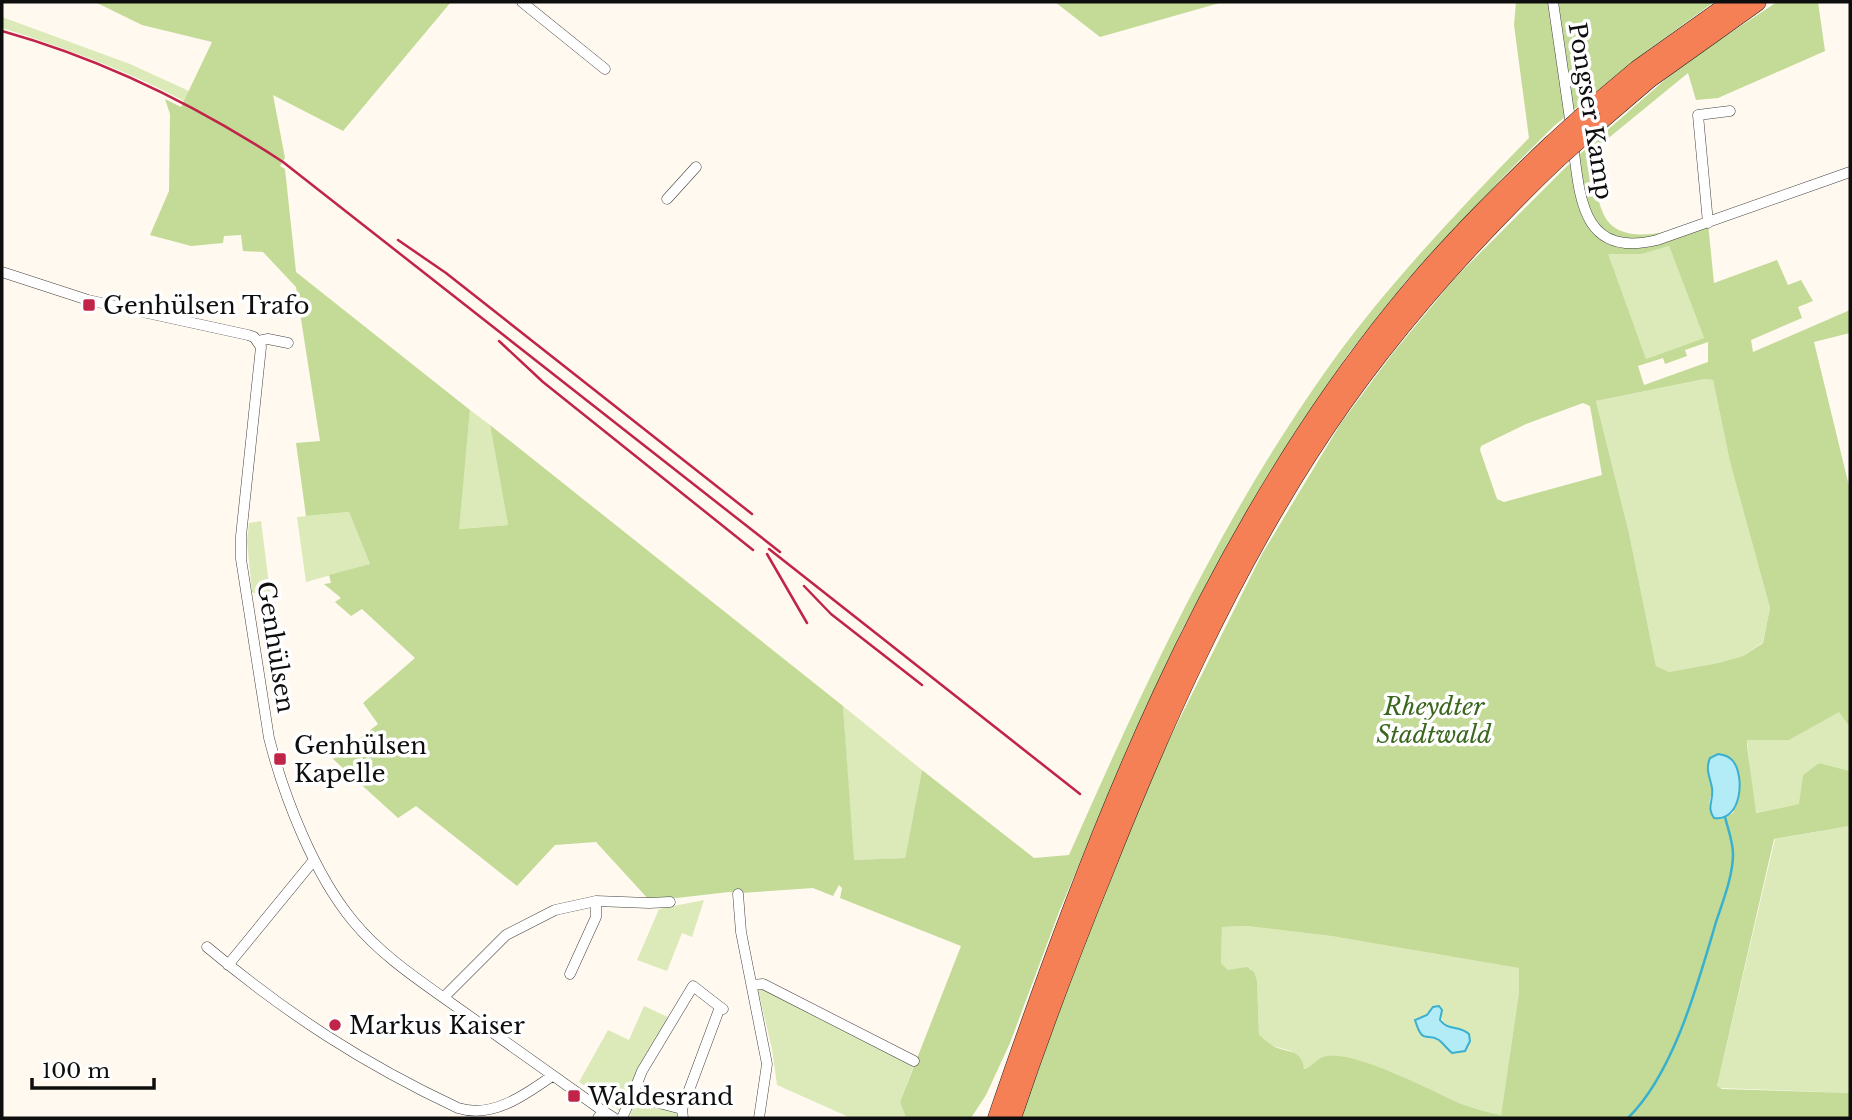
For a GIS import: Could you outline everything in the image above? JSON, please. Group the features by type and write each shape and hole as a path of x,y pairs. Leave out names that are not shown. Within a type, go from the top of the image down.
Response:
{"highway":[{"path":"1012,1118 1070,958 1143,777 1221,607 1308,453 1378,354 1594,106 1638,69 1732,2"},
{"path":"997,1118 1054,954 1119,794 1186,647 1228,562 1262,502 1343,379 1394,311 1490,203 1553,152 1593,127 1649,79 1757,2"},
{"path":"988,1118 1023,1043"}],"street":[{"path":"522,2 605,69"},
{"name":"Pongser Kamp","path":"1553,2 1575,159 1586,214 1590,222 1610,240 1628,245 1657,240 1850,172"},
{"path":"1708,222 1698,115 1730,111"},
{"path":"667,199 695,167"},
{"path":"2,272 88,300 248,335 258,341 268,339 288,342"},
{"name":"Genhülsen","path":"258,341 261,347 241,536 241,559 269,738 275,762 314,860 340,903 369,939 411,975 601,1114 614,1118"},
{"path":"228,965 314,860"},
{"path":"738,894 741,932 767,1064 759,1118"},
{"path":"444,998 506,935 555,910 596,901 649,904 670,902"},
{"path":"570,974 596,917 596,901"},
{"path":"207,947 270,998 343,1048 464,1110 484,1111 506,1104 552,1076"},
{"path":"752,985 763,984 914,1061"},
{"path":"622,1118 642,1071 692,986 722,1008 682,1114 632,1096"}],"green space":[{"path":"95,2 451,2 343,131 273,95 285,158 280,166 285,169 296,272 470,410 459,529 508,525 490,425 843,706 854,860 905,858 922,770 1034,858 1069,855 1126,728 1187,603 1254,481 1291,422 1330,365 1400,276 1529,138 1514,25 1516,2 1714,2 1648,50 1555,125 1406,281 1349,353 1295,432 1229,542 1182,630 1131,740 1059,912 1010,1043 986,1095 971,1118 906,1118 900,1102 961,946 840,898 842,888 839,885 833,896 813,888 729,892 650,901 596,842 555,845 517,886 416,806 398,818 333,759 378,724 363,703 415,658 362,609 351,616 335,602 341,598 324,584 331,583 329,575 370,564 349,512 306,516 296,443 320,441 296,287 263,252 243,251 241,235 224,236 223,243 191,246 150,235 169,191 170,114 165,99 181,107 212,42 142,25"},
{"path":"1055,2 1223,2 1100,37"},
{"name":"Rheydter Stadtwald","path":"1777,2 1818,2 1825,51 1718,98 1696,100 1688,73 1589,154 1596,191 1603,213 1611,225 1635,234 1650,234 1708,223 1714,283 1777,260 1788,285 1801,280 1813,301 1798,307 1802,318 1751,340 1753,352 1850,310 1850,333 1814,342 1850,490 1850,727 1839,712 1789,740 1747,740 1747,745 1756,813 1799,804 1803,775 1819,763 1850,771 1850,826 1774,839 1717,1086 1722,1089 1850,1093 1850,1118 1021,1118 1128,822 1262,554 1341,423 1393,353 1455,278 1572,161 1683,64","holes":["1669,246 1704,338 1646,359 1608,254 1642,254","1708,342 1708,362 1644,385 1638,366 1663,358 1665,364 1687,356 1685,350","1705,379 1713,380 1730,462 1770,608 1763,643 1743,656 1669,672 1656,666 1629,533 1596,401","1583,403 1590,406 1602,475 1504,502 1497,499 1480,450 1481,446 1526,424","1735,764 1738,794 1733,813 1724,818 1714,818 1710,810 1711,795","1247,926 1331,936 1519,968 1519,992 1501,1115 1459,1103 1356,1059 1327,1056 1304,1069 1297,1055 1273,1046 1259,1034 1257,981 1254,972 1247,967 1228,970 1221,963 1222,927"]},
{"path":"2,17 130,64 189,91 184,101 95,60 2,28"},
{"path":"1669,246 1704,338 1646,359 1607,254 1642,254"},
{"path":"1706,379 1713,380 1730,462 1770,608 1763,642 1743,656 1669,672 1656,666 1629,533 1596,401"},
{"path":"470,410 490,425 508,525 458,529"},
{"path":"349,512 370,564 306,582 297,517"},
{"path":"261,521 270,592 258,595 252,592 247,541 249,523"},
{"path":"843,706 922,770 905,858 853,860"},
{"path":"1839,711 1850,727 1850,771 1819,763 1803,775 1800,804 1755,813 1747,740 1789,740"},
{"path":"1850,826 1850,1093 1719,1088 1717,1086 1775,839"},
{"path":"704,900 692,937 682,933 667,971 637,960 659,909"},
{"path":"1247,926 1331,936 1520,968 1501,1115 1459,1103 1394,1073 1341,1056 1322,1058 1305,1069 1291,1051 1270,1045 1259,1034 1257,981 1251,969 1228,970 1221,963 1222,927","holes":["1433,1007 1441,1008 1445,1025 1455,1027 1455,1053 1448,1051 1439,1040 1423,1037 1415,1023 1417,1018 1427,1015"]},
{"path":"765,986 915,1062 900,1102 906,1118 851,1118 777,1085 772,1049 758,990"},
{"path":"644,1006 670,1018 622,1113 579,1082 608,1030 629,1040"},
{"path":"643,1102 677,1113 678,1118 630,1118 637,1104"}],"water":[{"path":"1718,754 1733,761 1740,787 1735,806 1730,813 1714,818 1710,807 1712,792 1708,766 1710,758"},
{"path":"1439,1006 1442,1010 1440,1020 1443,1023 1469,1034 1470,1041 1465,1051 1452,1053 1439,1040 1420,1033 1415,1020 1427,1015 1433,1007"}],"waterway":[{"path":"1628,1118 1659,1077 1682,1026 1701,972 1733,862 1733,849 1725,817"}],"railway":[{"path":"2,31 76,55 147,86 216,121 283,162 780,552"},
{"path":"398,240 446,273 752,514"},
{"path":"499,341 543,382 753,550"},
{"path":"769,549 1080,794"},
{"path":"767,554 807,623"},
{"path":"804,586 831,614 922,685"}],"place":[{"name":"Genhülsen Trafo","path":"89,305"},
{"name":"Genhülsen Kapelle","path":"280,759"},
{"name":"Markus Kaiser","path":"335,1025"},
{"name":"Waldesrand","path":"574,1096"}]}
